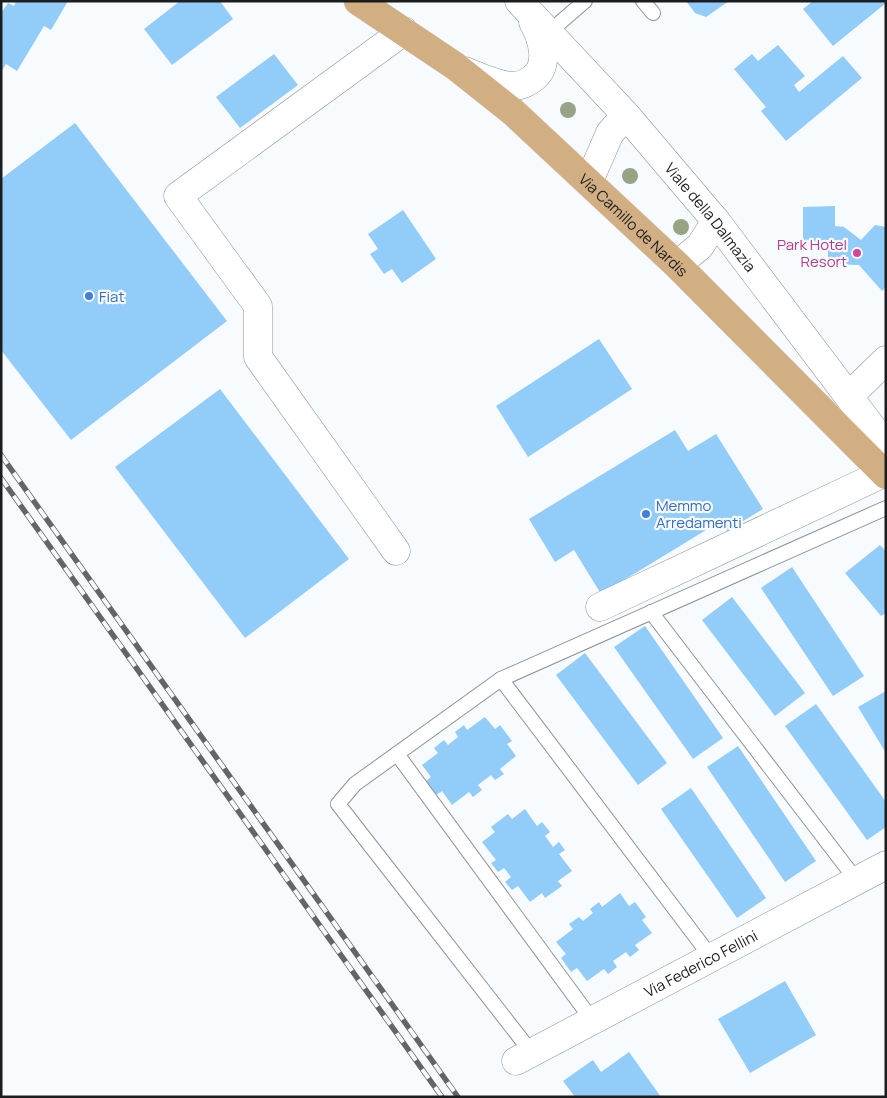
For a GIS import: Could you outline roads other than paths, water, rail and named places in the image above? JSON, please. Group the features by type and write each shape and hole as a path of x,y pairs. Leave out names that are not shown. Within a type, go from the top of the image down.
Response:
{"main road":[{"name":"Via Camillo de Nardis","path":"358,1 455,66 513,112 677,265 828,416 885,465"}],"street":[{"path":"455,66 507,86 525,84 535,77 544,57 543,46 534,24 522,5"},
{"name":"Viale della Dalmazia","path":"522,5 626,115 716,221 849,396 885,465"},
{"path":"396,551 258,356 258,306 178,196 404,31"},
{"path":"589,181 610,133 626,115"},
{"path":"677,265 700,246 716,221"},
{"path":"828,416 886,360"},
{"path":"600,607 885,465"},
{"name":"Via Federico Fellini","path":"524,1057 886,865"}],"lane":[{"path":"548,33 585,1"},
{"path":"643,1 653,13"},
{"path":"524,1057 338,804 355,784 501,679 886,508"},
{"path":"651,612 857,881"},
{"path":"501,679 711,957"},
{"path":"397,754 592,1020"}],"railway":[{"path":"1,455 458,1097"},
{"path":"1,478 442,1097"}],"place":[{"name":"Park Hotel Resort","path":"857,253"},
{"name":"Fiat","path":"89,296"},
{"name":"Memmo Arredamenti","path":"646,514"}]}
